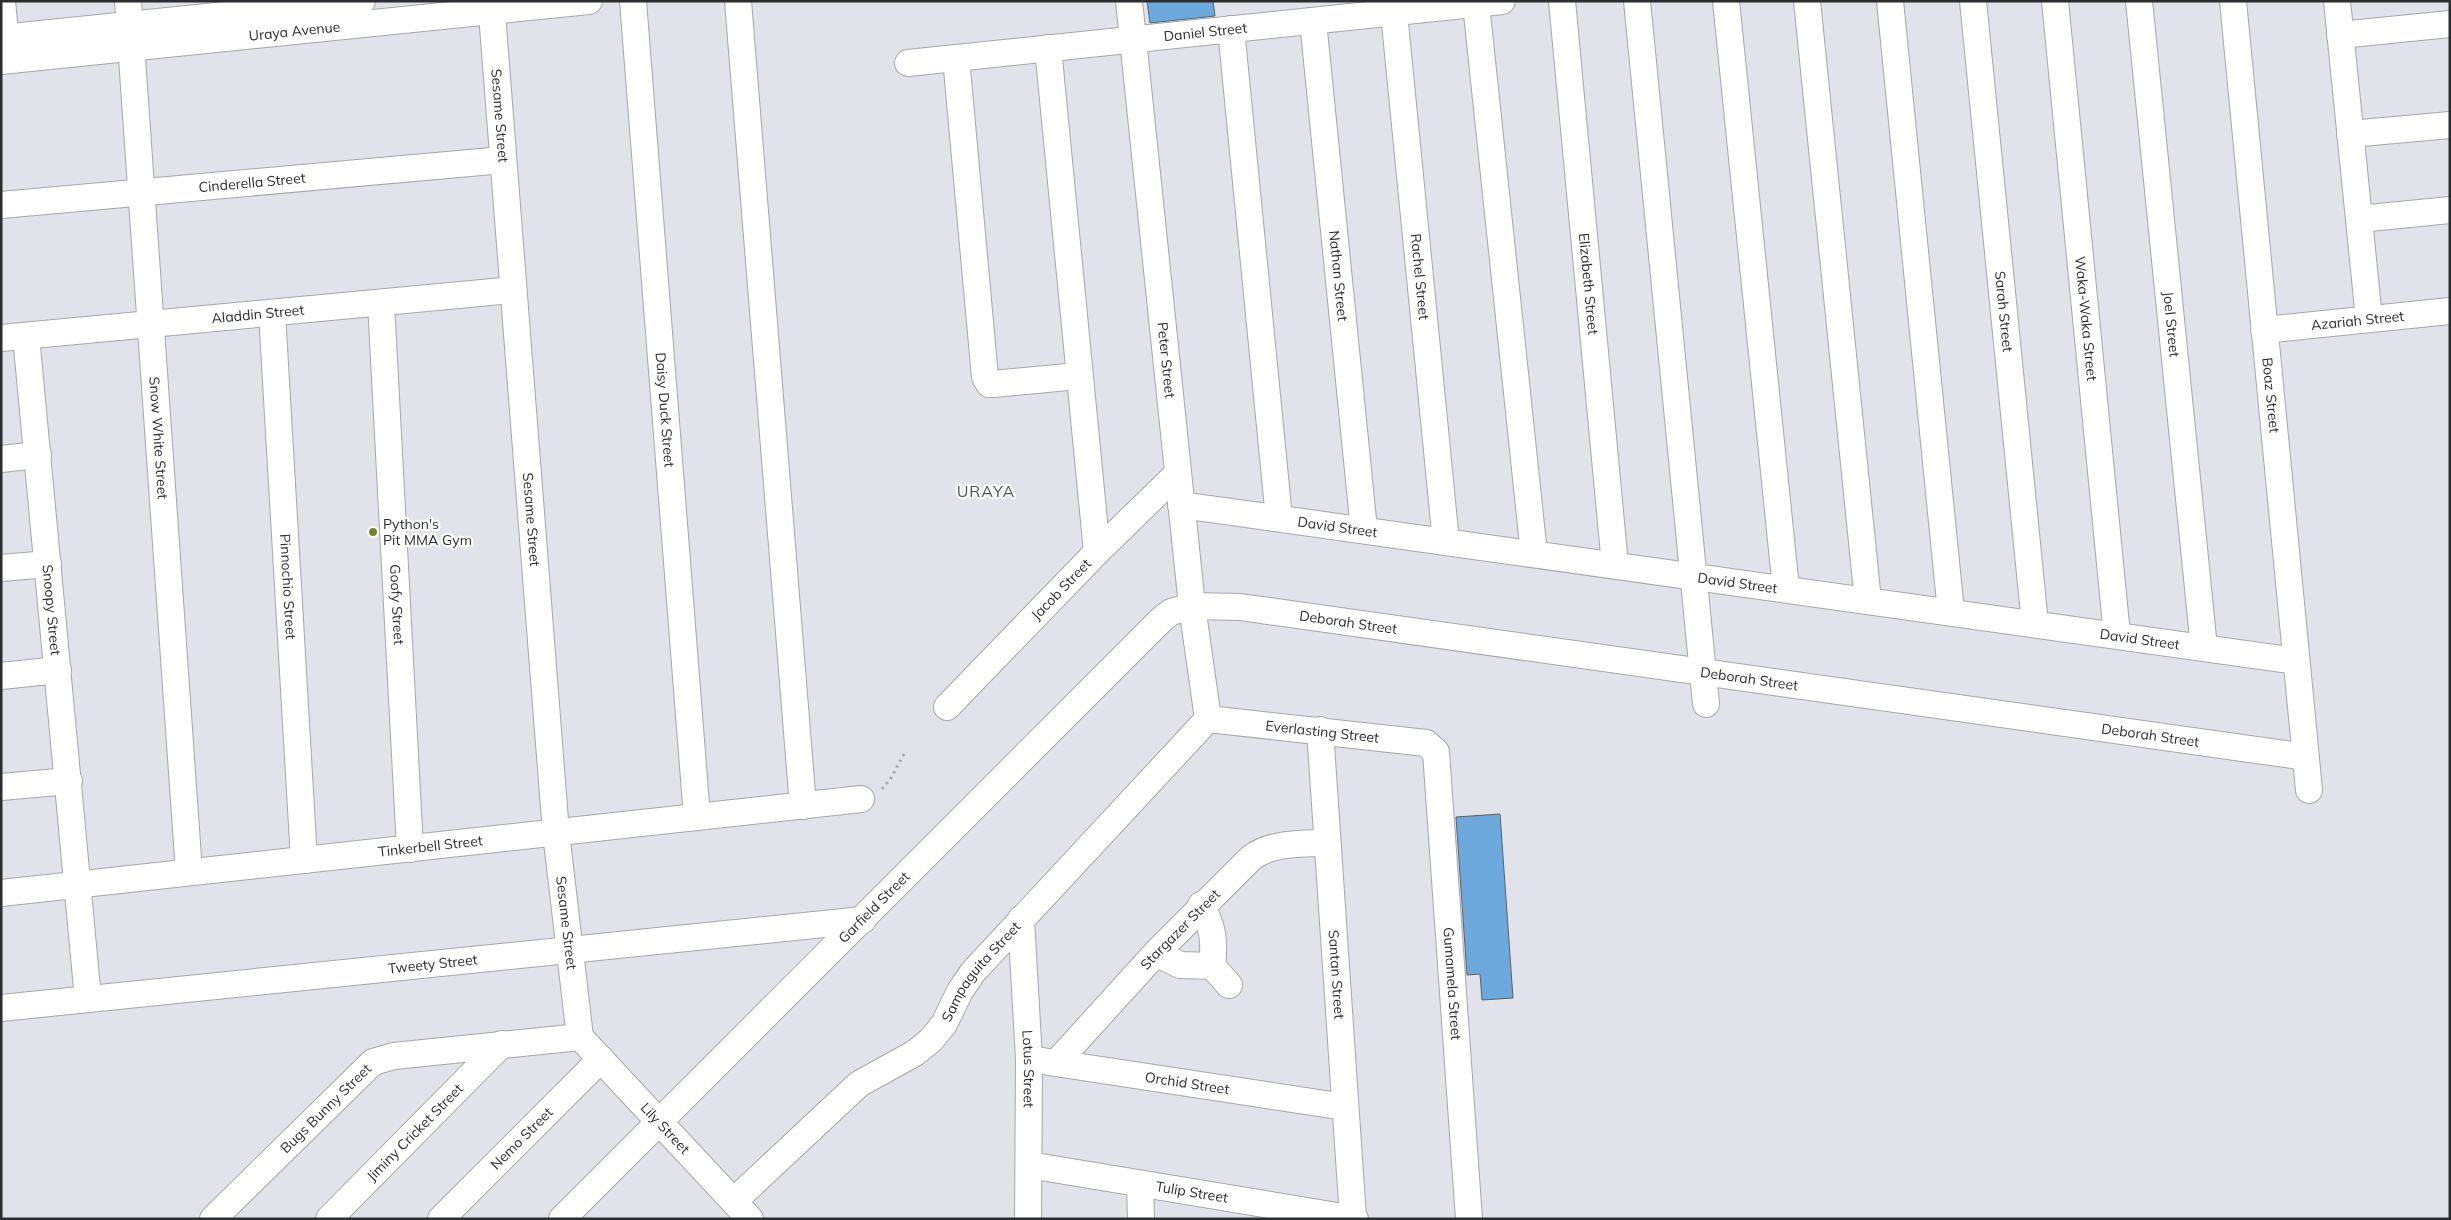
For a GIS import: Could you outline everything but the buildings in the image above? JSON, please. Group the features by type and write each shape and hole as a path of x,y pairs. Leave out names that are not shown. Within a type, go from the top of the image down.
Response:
{"street":[{"path":"2,1 4,49"},
{"name":"Uraya Avenue","path":"311,18 362,1"},
{"name":"Uraya Avenue","path":"4,49 130,25 311,18 589,1"},
{"name":"Daisy Duck Street","path":"633,1 697,817"},
{"path":"738,1 803,806"},
{"name":"Peter Street","path":"1129,1 1192,606 1208,719"},
{"name":"Daniel Street","path":"908,63 1502,1"},
{"name":"Elizabeth Street","path":"1562,1 1615,565"},
{"path":"1637,1 1706,704"},
{"path":"1726,1 1786,589"},
{"path":"1807,1 1868,600"},
{"path":"1890,1 1951,612"},
{"name":"Sarah Street","path":"1973,1 2035,624"},
{"name":"Waka-Waka Street","path":"2056,1 2117,636"},
{"name":"Joel Street","path":"2140,1 2204,648"},
{"name":"Boaz Street","path":"2233,1 2309,790"},
{"path":"2337,1 2369,319"},
{"path":"1476,4 1534,554"},
{"name":"Sesame Street","path":"491,6 556,832 580,1038"},
{"name":"Rachel Street","path":"1394,13 1446,542"},
{"name":"Nathan Street","path":"1313,21 1364,530"},
{"path":"2340,35 2450,24"},
{"name":"Snow White Street","path":"130,25 189,872"},
{"path":"1231,29 1279,518"},
{"path":"1048,48 1078,376 1097,552"},
{"path":"956,58 985,377 990,384 993,384 1078,376"},
{"path":"2350,134 2450,125"},
{"name":"Cinderella Street","path":"1,205 503,160"},
{"path":"2359,219 2450,210"},
{"name":"Aladdin Street","path":"14,337 513,290"},
{"name":"Goofy Street","path":"381,302 410,849"},
{"name":"Azariah Street","path":"2264,330 2450,311"},
{"name":"Pinnochio Street","path":"272,313 304,860"},
{"name":"Snoopy Street","path":"14,337 38,456 79,884 88,999"},
{"path":"1,459 38,456"},
{"name":"Jacob Street","path":"948,707 1097,552 1178,474"},
{"name":"David Street","path":"1181,505 2296,661"},
{"path":"1,568 48,564"},
{"name":"Deborah Street","path":"1192,606 1240,607 2306,757"},
{"name":"Garfield Street","path":"562,1219 1162,619 1171,612 1192,606"},
{"path":"1,676 58,670"},
{"name":"Everlasting Street","path":"1208,719 1426,743 1434,748"},
{"name":"Sampaguita Street","path":"742,1210 859,1084 915,1053 930,1040 944,1024 960,991 973,972 1208,719"},
{"name":"Santan Street","path":"1320,730 1354,1219"},
{"name":"Gumamela Street","path":"1434,748 1437,758 1469,1219"},
{"path":"1,787 69,781"},
{"name":"Tinkerbell Street","path":"1,893 861,799"},
{"name":"Stargazer Street","path":"1057,1062 1202,905 1261,850 1277,846 1327,842"},
{"path":"1156,953 1180,964 1221,976 1213,932 1209,918 1202,905"},
{"name":"Lotus Street","path":"1021,919 1029,1059 1028,1219"},
{"name":"Tweety Street","path":"1,1008 862,920"},
{"name":"Lily Street","path":"580,1038 742,1210"},
{"name":"Bugs Bunny Street","path":"213,1219 373,1062 394,1056 502,1044 580,1038"},
{"name":"Jiminy Cricket Street","path":"329,1219 502,1044"},
{"name":"Nemo Street","path":"441,1219 600,1059"},
{"name":"Orchid Street","path":"1029,1059 1345,1107"},
{"name":"Tulip Street","path":"1029,1165 1140,1185 1354,1219"},
{"path":"1140,1185 1141,1219"}],"path":[{"path":"861,799 873,795 883,788 905,752"}],"place":[{"name":"Python's Pit MMA Gym","path":"373,532"}],"district":[{"name":"URAYA","path":"986,491"}]}
